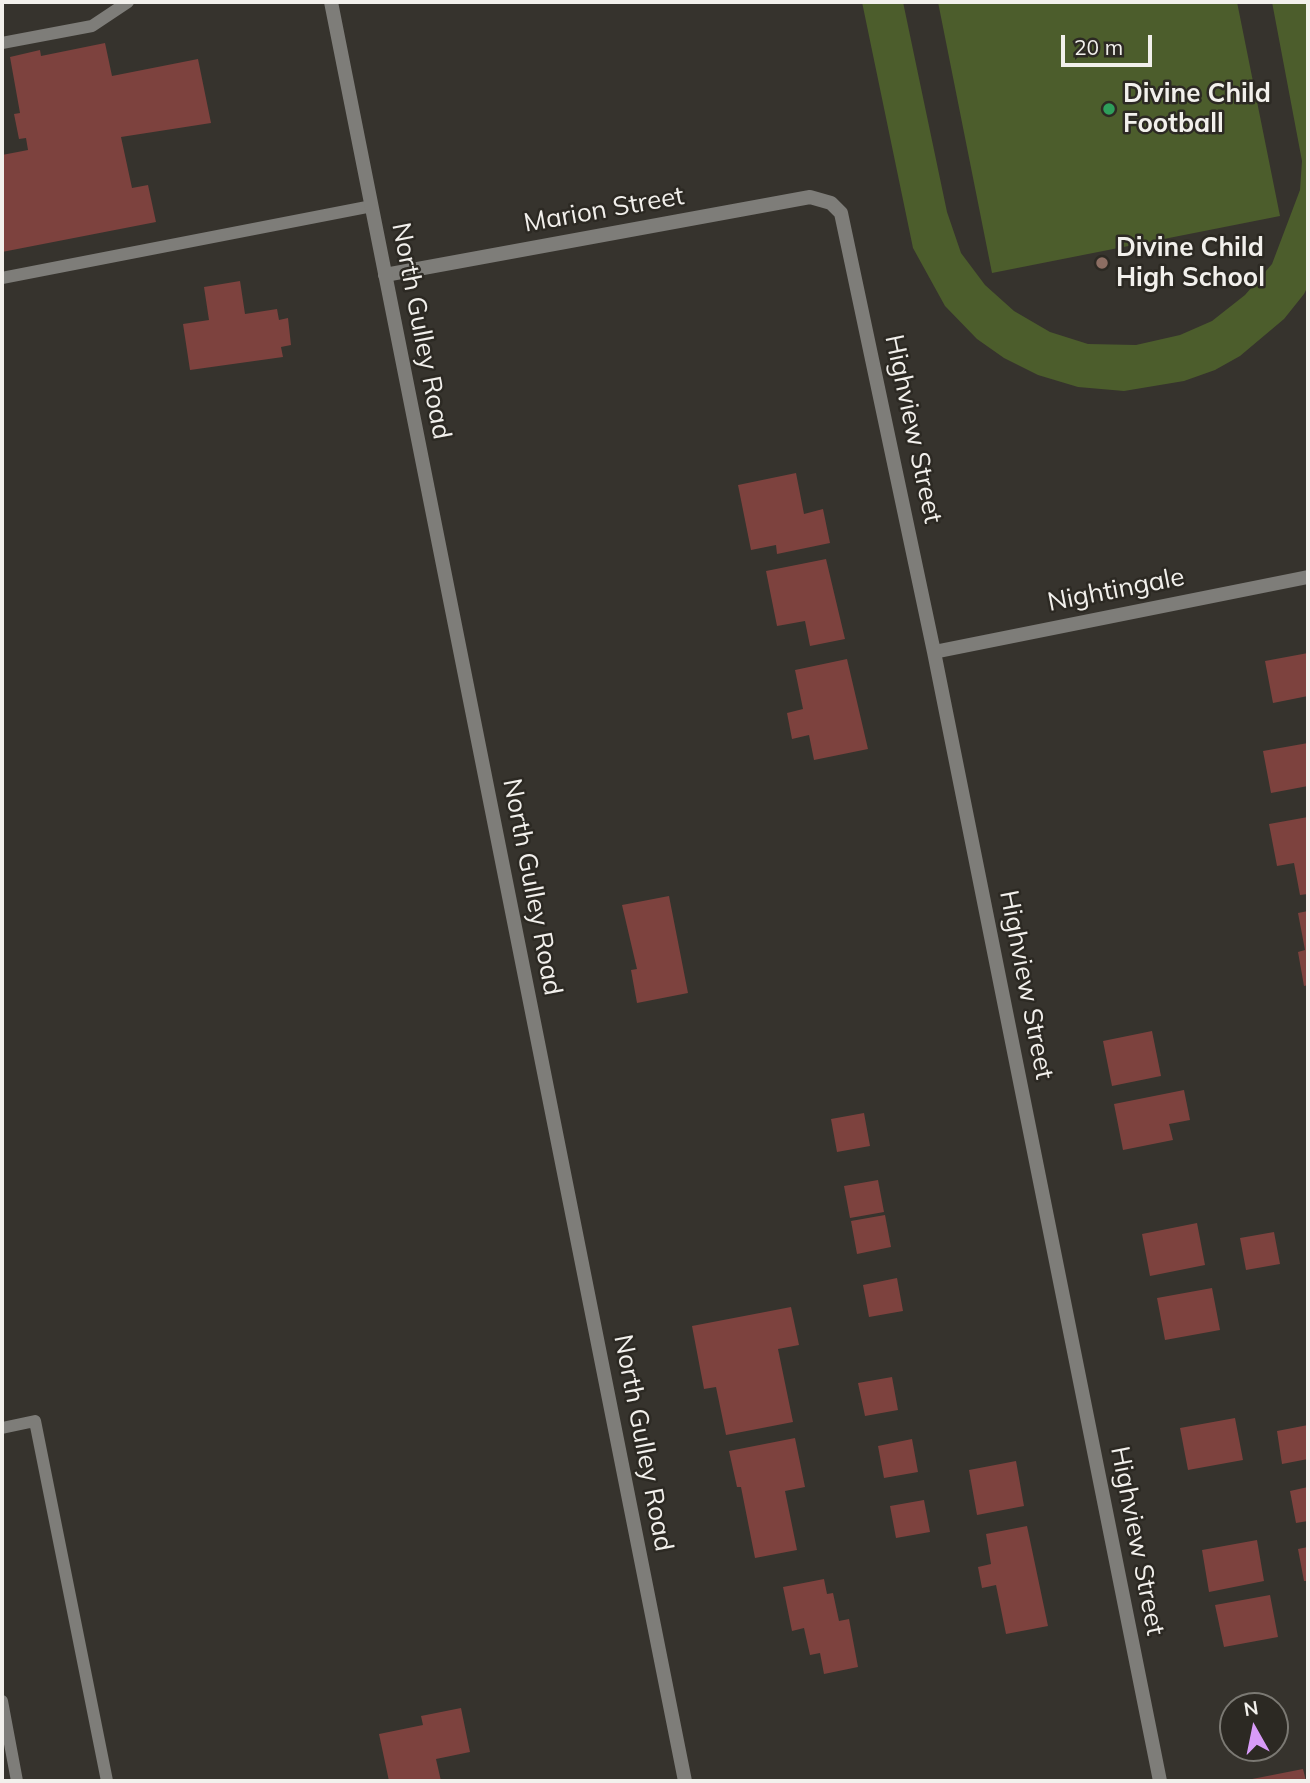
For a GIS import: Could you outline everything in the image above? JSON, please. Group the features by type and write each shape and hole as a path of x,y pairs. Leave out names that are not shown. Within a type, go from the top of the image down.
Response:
{"street":[{"name":"North Gulley Road","path":"331,2 685,1781"},
{"name":"Marion Street","path":"385,275 810,197 831,203"},
{"name":"Highview Street","path":"831,203 841,213 846,224 1160,1781"},
{"name":"Nightingale","path":"934,652 1308,577"}],"lane":[{"path":"2,43 92,26 128,2"},
{"path":"2,278 372,206"},
{"path":"2,1428 35,1421 107,1781"},
{"path":"2,1701 18,1781"}],"green space":[{"path":"862,2 903,2 947,212 961,253 985,285 1014,311 1050,332 1088,344 1136,345 1180,335 1212,321 1245,295 1272,264 1300,190 1302,161 1272,2 1308,2 1308,286 1304,294 1284,319 1240,356 1215,370 1184,381 1124,391 1078,387 1038,375 1004,358 977,339 945,306 913,248"},
{"name":"Divine Child Football","path":"938,2 1237,2 1280,216 992,273"}],"building":[{"path":"105,43 112,76 198,59 211,123 121,137 132,188 148,185 156,222 2,252 2,155 28,150 26,138 19,139 14,114 20,113 10,57 40,50 41,56"},
{"path":"240,281 245,314 277,309 279,320 288,318 291,345 281,347 283,357 190,370 183,324 209,320 204,287"},
{"path":"796,473 804,514 823,509 830,543 777,554 776,545 751,550 738,485"},
{"path":"826,559 845,639 810,646 805,621 777,626 766,571"},
{"path":"1308,653 1308,696 1273,703 1265,661"},
{"path":"847,659 868,749 814,760 809,735 792,739 787,713 803,709 795,670"},
{"path":"1308,743 1308,786 1271,793 1263,751"},
{"path":"1308,817 1308,894 1300,895 1294,863 1277,866 1269,824"},
{"path":"669,896 688,993 637,1003 631,970 637,969 622,905"},
{"path":"1308,911 1308,985 1304,986 1298,952 1305,950 1298,913"},
{"path":"1152,1031 1161,1076 1112,1086 1103,1041"},
{"path":"1184,1090 1190,1120 1169,1124 1173,1140 1123,1150 1114,1104"},
{"path":"864,1113 870,1146 837,1152 831,1119"},
{"path":"878,1180 884,1212 850,1218 844,1186"},
{"path":"885,1215 891,1247 857,1254 851,1221"},
{"path":"1197,1223 1205,1265 1150,1276 1142,1234"},
{"path":"1274,1232 1280,1264 1246,1270 1240,1238"},
{"path":"897,1278 903,1311 869,1317 863,1285"},
{"path":"1212,1288 1220,1330 1165,1340 1157,1298"},
{"path":"791,1307 799,1345 778,1349 793,1422 726,1435 716,1387 704,1389 692,1326"},
{"path":"892,1377 898,1410 865,1416 858,1383"},
{"path":"1235,1418 1243,1460 1188,1470 1180,1428"},
{"path":"1308,1425 1308,1459 1282,1464 1277,1431"},
{"path":"795,1438 805,1487 785,1491 797,1550 755,1558 741,1487 737,1487 729,1451"},
{"path":"912,1439 918,1472 884,1478 878,1446"},
{"path":"1016,1461 1024,1506 977,1515 969,1470"},
{"path":"1308,1487 1308,1521 1296,1523 1290,1491"},
{"path":"924,1500 930,1532 896,1538 890,1506"},
{"path":"1027,1526 1048,1626 1006,1634 996,1585 982,1588 978,1567 991,1564 986,1534"},
{"path":"1257,1540 1264,1581 1209,1592 1202,1550"},
{"path":"1308,1547 1308,1581 1304,1581 1298,1549"},
{"path":"824,1579 827,1594 833,1593 839,1621 849,1619 858,1667 824,1674 820,1653 810,1655 804,1628 792,1631 783,1587"},
{"path":"1270,1595 1278,1637 1224,1647 1215,1605"},
{"path":"461,1708 470,1752 436,1759 441,1781 389,1781 379,1734 423,1725 421,1716"},
{"path":"1303,1769 1306,1781 1247,1781 1247,1780"}],"place":[{"name":"Divine Child Football","path":"1109,109"},
{"name":"Divine Child High School","path":"1102,263"}]}
